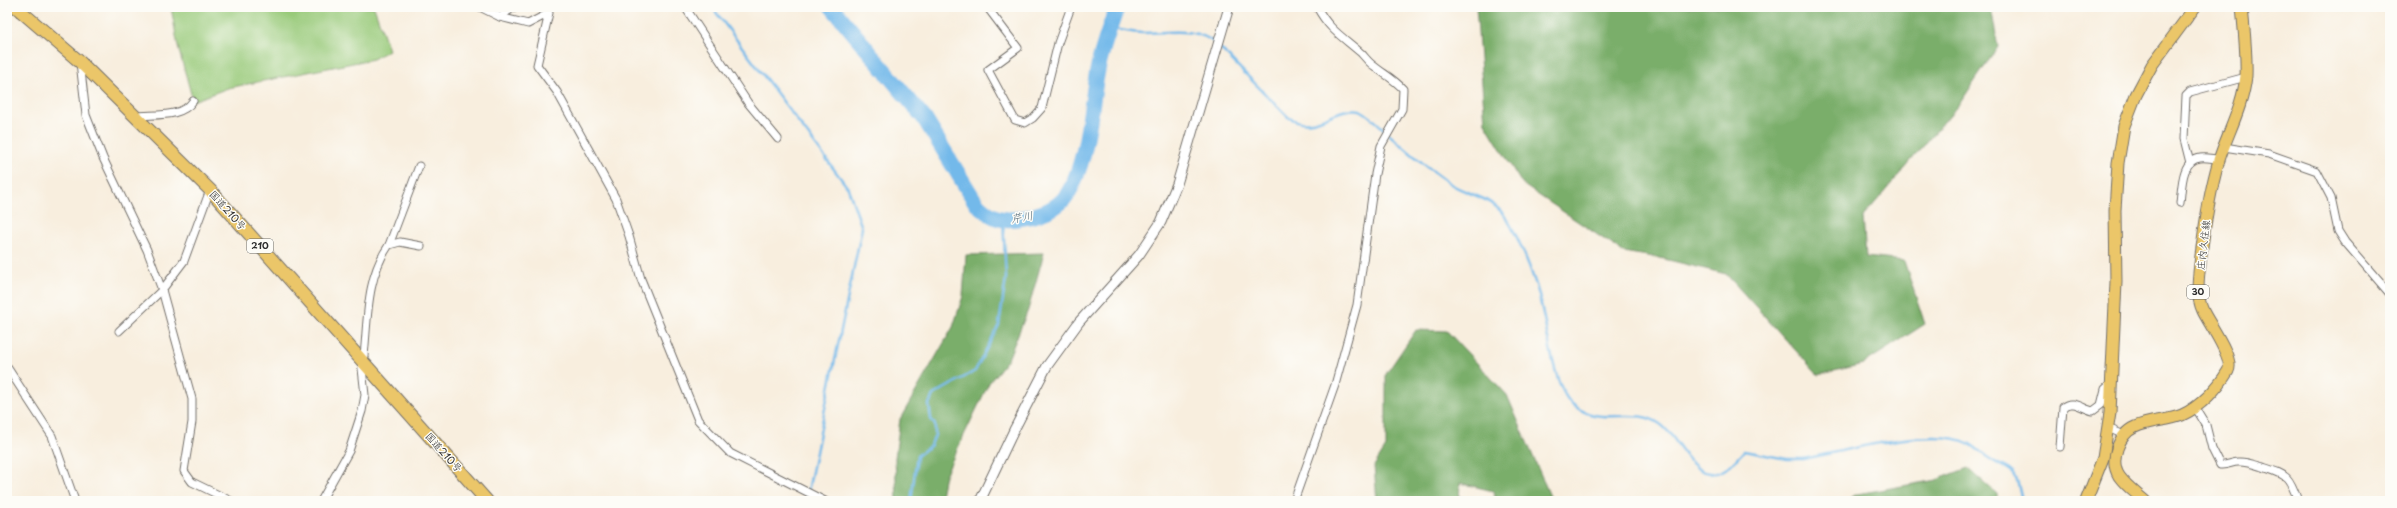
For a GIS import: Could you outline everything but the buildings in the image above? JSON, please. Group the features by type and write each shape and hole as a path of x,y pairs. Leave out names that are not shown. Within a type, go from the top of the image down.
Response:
{"highway":[{"name":"国道210号","path":"16,7 80,62 137,116 210,190 487,501"}],"main road":[{"path":"2086,501 2103,458 2108,428 2112,383 2116,282 2115,210 2118,163 2124,126 2136,95 2152,65 2195,7"},
{"name":"庄内久住線","path":"2124,435 2135,427 2182,415 2195,407 2212,391 2229,370 2229,359 2203,310 2198,289 2207,207 2224,146 2242,99 2246,77 2242,7"},
{"path":"2124,435 2119,443 2116,461 2118,474 2126,485 2145,501"}],"street":[{"path":"480,7 500,17 528,24 549,13 537,65 557,92 616,199 629,236 641,279 698,420 730,453 825,501"},
{"path":"500,17 514,7"},
{"path":"685,7 748,103 778,139"},
{"path":"987,7 1018,48 988,70 1015,120 1025,123 1033,118 1042,108 1058,43 1071,7"},
{"path":"1294,501 1335,385 1355,312 1369,226 1375,174 1381,146 1402,109 1403,88 1392,77 1374,66 1338,36 1324,21 1317,7"},
{"path":"980,501 1047,366 1080,322 1130,266 1155,232 1171,199 1229,8"},
{"path":"80,62 86,115 103,158 147,250 162,290 192,399 192,422 184,471 192,482 231,501"},
{"path":"2190,163 2184,139 2186,96 2190,92 2246,77"},
{"path":"137,116 177,113 187,109 193,101"},
{"path":"2224,146 2269,154 2317,171 2331,198 2338,231 2344,242 2390,294"},
{"path":"2180,203 2185,169 2190,163 2200,158 2220,160"},
{"path":"321,501 349,451 362,412 365,395 361,360 364,356 371,283 376,267 389,245 419,166"},
{"path":"119,331 162,290 184,261 210,190"},
{"path":"389,245 400,242 421,246"},
{"path":"7,367 52,436 75,501"},
{"path":"2060,447 2064,406 2067,404 2076,404 2084,409 2093,410 2101,405 2104,389 2112,383"},
{"path":"2195,407 2206,425 2212,449 2220,465 2225,466 2237,462 2249,462 2280,471 2286,477 2298,501"},
{"path":"2108,428 2124,435"}],"green space":[{"path":"171,7 374,7 389,50 373,59 228,88 193,101 178,47"},
{"path":"1476,7 1991,7 1998,47 1960,103 1863,217 1866,257 1904,261 1925,324 1863,364 1818,375 1726,274 1660,258 1623,252 1522,184 1485,123"},
{"path":"1044,253 1028,310 1008,359 989,383 945,475 940,501 897,501 895,458 900,419 953,327 963,296 966,255"},
{"path":"1416,330 1447,331 1507,395 1552,501 1496,501 1493,491 1460,483 1459,501 1377,501 1374,466 1386,447 1386,374"},
{"path":"1968,468 1997,494 1997,501 1845,501 1857,494 1936,480"}],"waterway":[{"path":"712,7 848,188 862,228 806,501"},
{"name":"芹川","path":"832,7 924,118 976,203 987,212 997,218 1002,219 1022,218 1047,211 1053,208 1067,195 1080,167 1100,60 1117,7"},
{"path":"1110,28 1140,33 1191,33 1208,38 1216,44"},
{"path":"1220,48 1288,117 1307,123 1341,112 1360,110 1373,119 1420,161 1449,183 1485,200 1498,208 1508,220 1522,248 1533,277 1540,298 1558,380 1571,403 1581,411 1592,415 1638,416 1650,419 1666,429 1695,466 1702,471 1710,473 1720,472 1725,469 1744,451 1787,459 1803,459 1863,446 1911,438 1952,438 1971,444 1987,457 2009,470 2018,482 2022,501"},
{"path":"911,501 917,456 931,445 935,435 935,425 931,419 929,404 933,395 975,371 999,325 1006,278 1003,220"}]}
